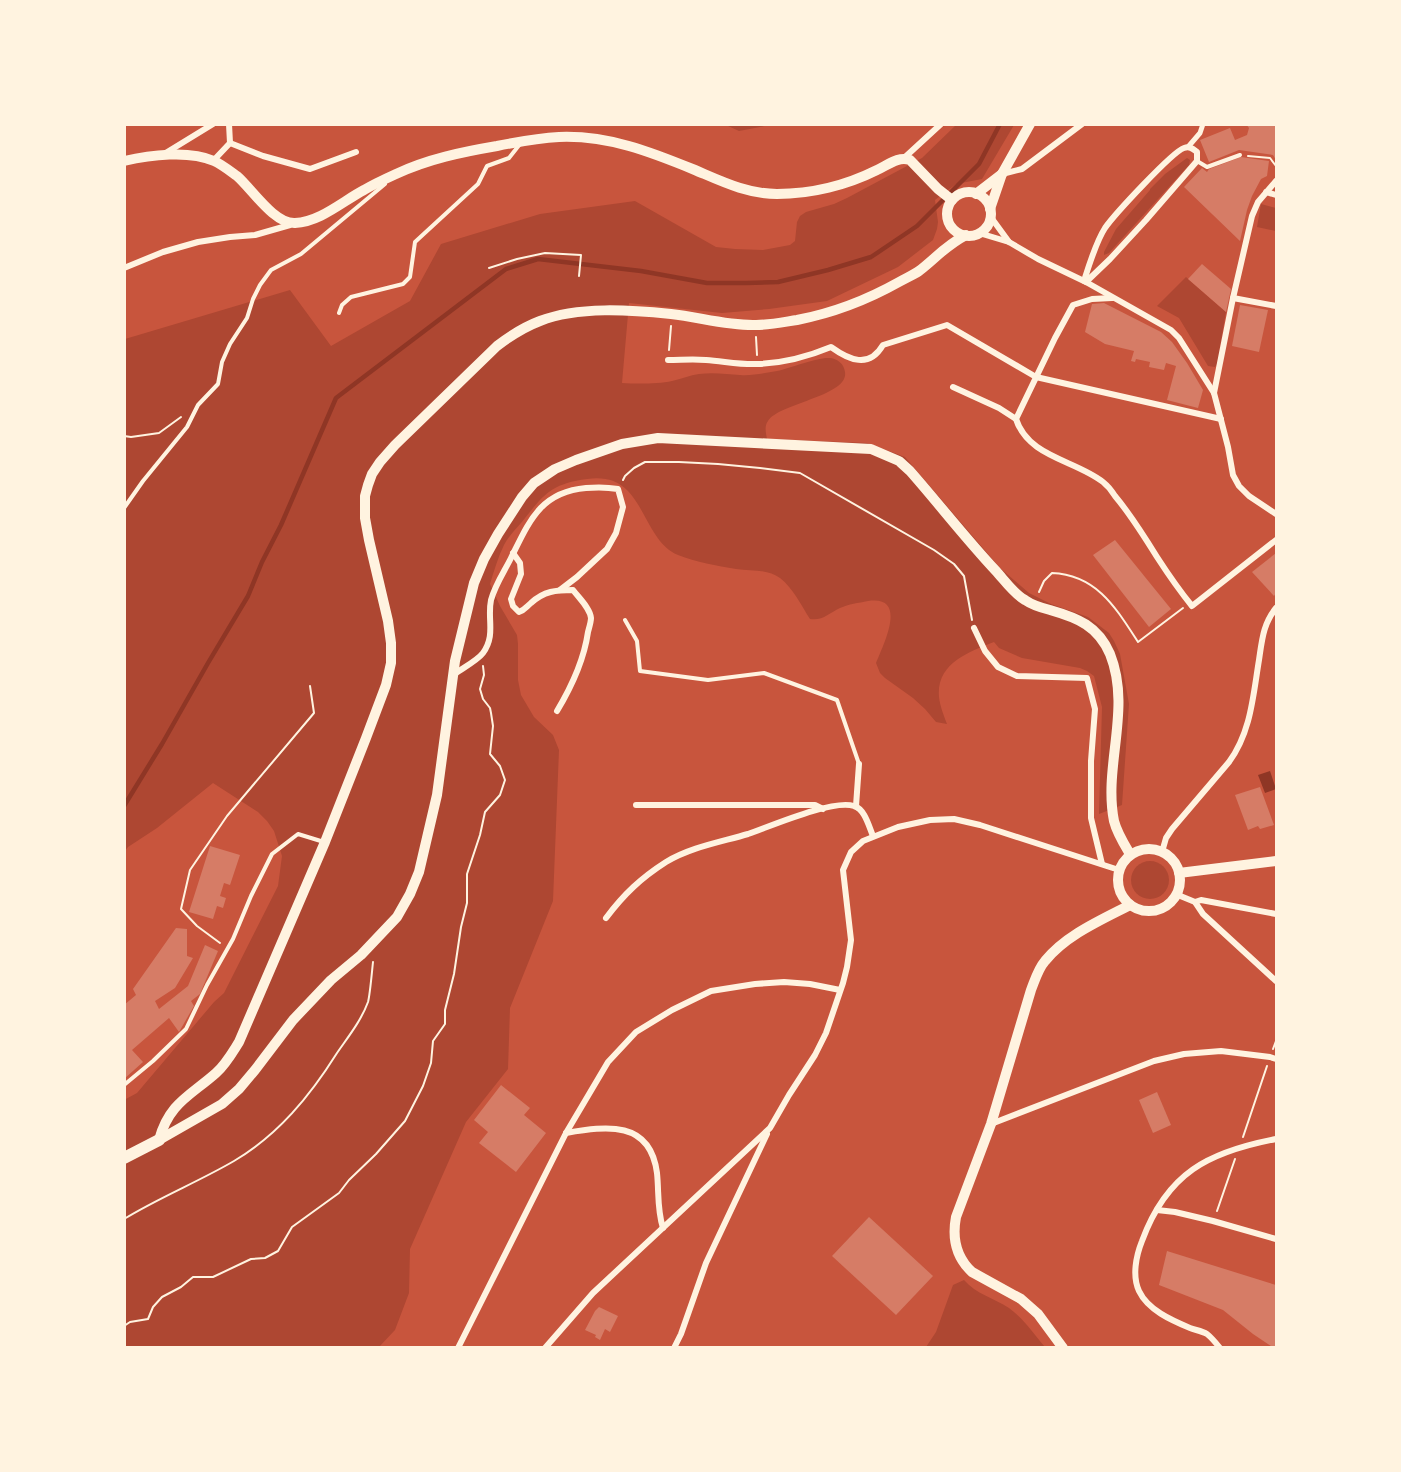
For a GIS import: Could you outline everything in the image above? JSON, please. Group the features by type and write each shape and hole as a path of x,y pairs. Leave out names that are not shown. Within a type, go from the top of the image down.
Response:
{"main road":[{"path":"124,1158 159,1140"}],"street":[{"path":"163,154 213,124"},
{"path":"213,161 230,143 230,124"},
{"path":"124,268 164,252 198,242 255,235 310,220 364,189 421,163 455,153 523,141 559,137 606,140 648,151 740,189 775,194 807,192 843,184 867,175 895,160 907,159 941,124"},
{"path":"159,1140 167,1118 181,1101 228,1060 239,1042 325,842 386,685 392,663 391,644 365,518 365,496 372,474 380,462 497,346 511,335 542,320 591,311 634,311 756,325 828,313 892,286 918,271 943,249 966,236 979,233 987,226 1002,174 1030,124"},
{"path":"943,249 948,234 948,207 952,200 958,195 972,193 1002,174 1022,169 1082,124"},
{"path":"1085,281 1105,229 1143,186 1183,148 1188,147 1200,132 1203,124"},
{"path":"230,143 263,156 310,169 356,152"},
{"path":"1085,281 1146,220 1197,161 1197,152 1188,147"},
{"path":"124,161 163,154 186,155 213,161 235,174 271,212 280,219 293,224"},
{"path":"907,159 952,200"},
{"path":"1214,393 1252,216 1258,202 1276,181"},
{"path":"1266,192 1276,195"},
{"path":"972,193 986,200 990,212 1009,242"},
{"path":"948,219 957,232 966,236"},
{"path":"979,233 1009,242 1038,259 1085,281 1171,330 1179,338 1214,393 1233,476 1249,496 1276,514"},
{"path":"1016,419 1073,305 1092,299 1113,298"},
{"path":"1233,298 1276,306"},
{"path":"668,360 757,364 799,359 831,347 849,359 867,359 879,351 883,345 947,325 1036,377 1221,419"},
{"path":"953,387 999,408 1016,419 1020,429 1031,442 1052,456 1081,468 1105,483 1139,527 1172,581 1191,604 1276,540"},
{"path":"159,1140 222,1104 239,1089 293,1020 397,917 419,872 437,795 455,660 474,583 484,559 522,496 534,483 555,469 622,444 658,438 871,449 898,461 910,471 985,559 1024,600 1081,622 1091,627 1100,637 1109,653 1115,672 1119,706 1112,792 1114,821 1130,854"},
{"path":"453,675 482,654 491,637 491,601 497,584 542,505 555,496 576,489 608,487 618,489 623,507 616,533 607,549 560,590"},
{"path":"513,553 520,563 522,574 511,599 513,606 519,612 525,610 546,592 573,590 591,617 580,666 557,711"},
{"path":"1162,852 1166,838 1172,829 1237,751 1243,738 1253,698 1262,636 1267,621 1276,609"},
{"path":"974,628 985,651 998,666 1017,676 1086,678 1095,709 1091,761 1091,818 1102,864"},
{"path":"856,806 859,764"},
{"path":"636,806 815,805 823,809"},
{"path":"606,918 636,883 667,862 695,849 830,806 856,806 862,812 873,836"},
{"path":"674,1347 681,1334 706,1263 770,1128 826,1033 846,971 851,940 843,870 855,847 873,836 898,827 930,820 954,819 980,825 1119,870"},
{"path":"1146,848 1162,852 1170,857 1179,873 1178,895 1165,908 1146,911 1137,909 1124,898 1120,889 1119,870 1123,861 1130,854 1146,848"},
{"path":"1179,873 1276,861"},
{"path":"1178,895 1195,902 1203,914 1276,981"},
{"path":"1195,902 1201,900 1276,914"},
{"path":"1203,914 1210,902"},
{"path":"1063,1347 1029,1306 1012,1293 972,1272 965,1265 957,1250 953,1229 991,1124 1039,970 1053,952 1071,938 1130,905"},
{"path":"459,1347 566,1133 608,1062 636,1032 687,1002 711,991 784,982 840,990"},
{"path":"991,1124 1154,1061 1184,1054 1221,1051 1273,1058"},
{"path":"566,1133 615,1128 635,1134 647,1144 657,1172 658,1211 663,1228"},
{"path":"545,1347 593,1293 770,1128"},
{"path":"1220,1347 1206,1334 1157,1311 1148,1304 1138,1290 1135,1275 1138,1251 1150,1221 1173,1187 1185,1176 1212,1157 1239,1147 1276,1139"},
{"path":"1157,1210 1213,1221 1276,1239"}],"lane":[{"path":"339,313 342,305 351,297 403,284 410,277 415,242 478,184 487,166 509,158 523,141"},
{"path":"1197,161 1206,167 1240,155"},
{"path":"124,508 187,427 198,405 218,384 222,362 230,344 247,318 260,285 271,270 301,254 397,173"},
{"path":"625,620 637,641 640,671 708,680 764,673 837,700 859,764"},
{"path":"124,1085 186,1029 233,939 272,854 298,834 325,842"}],"path":[{"path":"1240,155 1270,158 1276,166"},
{"path":"489,268 545,253 581,255 579,276"},
{"path":"668,360 672,314"},
{"path":"756,325 757,364"},
{"path":"124,436 159,433 198,405"},
{"path":"618,489 625,476 645,462 718,464 800,473 934,549 954,564 963,576 974,628"},
{"path":"1038,594 1044,581 1052,573 1065,574 1082,580 1098,589 1110,602 1138,642 1191,604"},
{"path":"124,1326 130,1322 148,1319 153,1307 162,1297 181,1287 193,1277 213,1277 251,1259 265,1258 278,1251 292,1227 339,1193 405,1121 423,1086 431,1063 433,1041 445,1024 445,1010 454,974 460,927 466,903 467,874 485,812 500,795 505,780 500,766 490,754 493,726 491,713 480,689 484,675 482,654"},
{"path":"228,948 197,926 181,909 190,870 227,816 314,713 310,686"},
{"path":"124,1219 234,1161 284,1123 305,1100 325,1073 368,1001 373,967 373,943"},
{"path":"1213,1221 1273,1058"}],"shaded area":[{"path":"726,125 770,125 739,131"},
{"path":"956,125 1014,125 982,179 956,184 935,200 938,222 933,240 898,267 827,301 722,313 629,303 622,383 660,383 704,373 754,375 825,358 840,362 845,372 843,380 825,393 775,415 766,425 767,439 867,443 905,457 1000,568 1029,593 1051,604 1088,617 1109,633 1120,654 1129,704 1122,805 1099,814 1102,707 1094,676 1087,671 1022,658 999,648 994,642 964,655 948,668 939,686 941,707 947,724 936,722 913,698 880,673 876,663 887,634 890,613 888,606 880,601 850,605 822,618 810,619 789,587 775,575 707,564 669,550 656,535 628,491 619,484 593,478 574,481 555,488 542,499 508,539 500,554 490,584 517,635 518,680 521,695 534,717 553,735 559,750 553,901 510,1008 508,1069 466,1122 410,1249 409,1293 395,1330 379,1347 125,1347 124,1100 137,1093 224,993 278,886 282,856 274,831 267,821 258,812 213,783 125,851 125,339 290,290 331,346 410,301 441,244 540,214 635,201 716,247 763,250 790,245 795,241 800,216 847,198 922,158"},
{"path":"1187,158 1190,160 1189,165 1109,253 1104,255 1116,229 1150,189 1165,174"},
{"path":"1261,204 1276,208 1276,231 1257,227"},
{"path":"1186,277 1226,312 1215,367 1208,366 1179,318 1157,306"},
{"path":"1270,771 1276,789 1265,793 1258,775"},
{"path":"1150,861 1164,866 1169,880 1164,894 1150,899 1136,894 1131,880 1136,866"},
{"path":"964,1280 974,1289 1014,1312 1045,1347 926,1347 936,1332 953,1285"}],"building":[{"path":"1246,124 1276,124 1276,160 1273,155 1239,150 1209,162 1200,140 1230,128 1235,140 1247,135 1249,128"},
{"path":"1241,157 1269,161 1267,176 1261,179 1252,196 1240,241 1184,187 1202,168 1207,172 1209,169"},
{"path":"1202,264 1231,289 1226,312 1188,279"},
{"path":"1104,303 1161,332 1172,342 1203,390 1198,408 1167,400 1176,366 1166,363 1164,370 1149,367 1150,362 1136,359 1135,362 1131,361 1134,351 1105,344 1085,332 1092,304"},
{"path":"1240,305 1268,310 1259,352 1232,346"},
{"path":"1115,540 1171,609 1149,627 1093,555"},
{"path":"1276,553 1276,593 1274,596 1252,572"},
{"path":"1260,787 1274,825 1260,829 1258,826 1248,830 1235,795"},
{"path":"210,846 240,855 230,885 224,883 220,896 226,898 223,908 217,906 213,919 189,912"},
{"path":"176,928 187,929 187,956 193,958 175,988 155,1001 159,1009 188,986 205,945 218,951 200,994 191,1001 194,1006 179,1032 169,1018 132,1050 143,1062 124,1079 124,1005 136,995 133,989"},
{"path":"501,1085 530,1108 524,1115 546,1133 516,1172 479,1143 488,1132 474,1120"},
{"path":"1157,1092 1171,1125 1153,1133 1139,1100"},
{"path":"869,1217 933,1276 896,1315 832,1256"},
{"path":"1167,1251 1276,1285 1276,1348 1253,1334 1223,1310 1159,1285"},
{"path":"599,1307 618,1316 610,1332 605,1329 600,1340 595,1337 596,1335 585,1330"}],"waterway":[{"path":"124,806 248,596 336,398 506,269 538,259 641,271 707,283 746,283 778,282 871,257 917,226 979,164 1000,124"}]}
